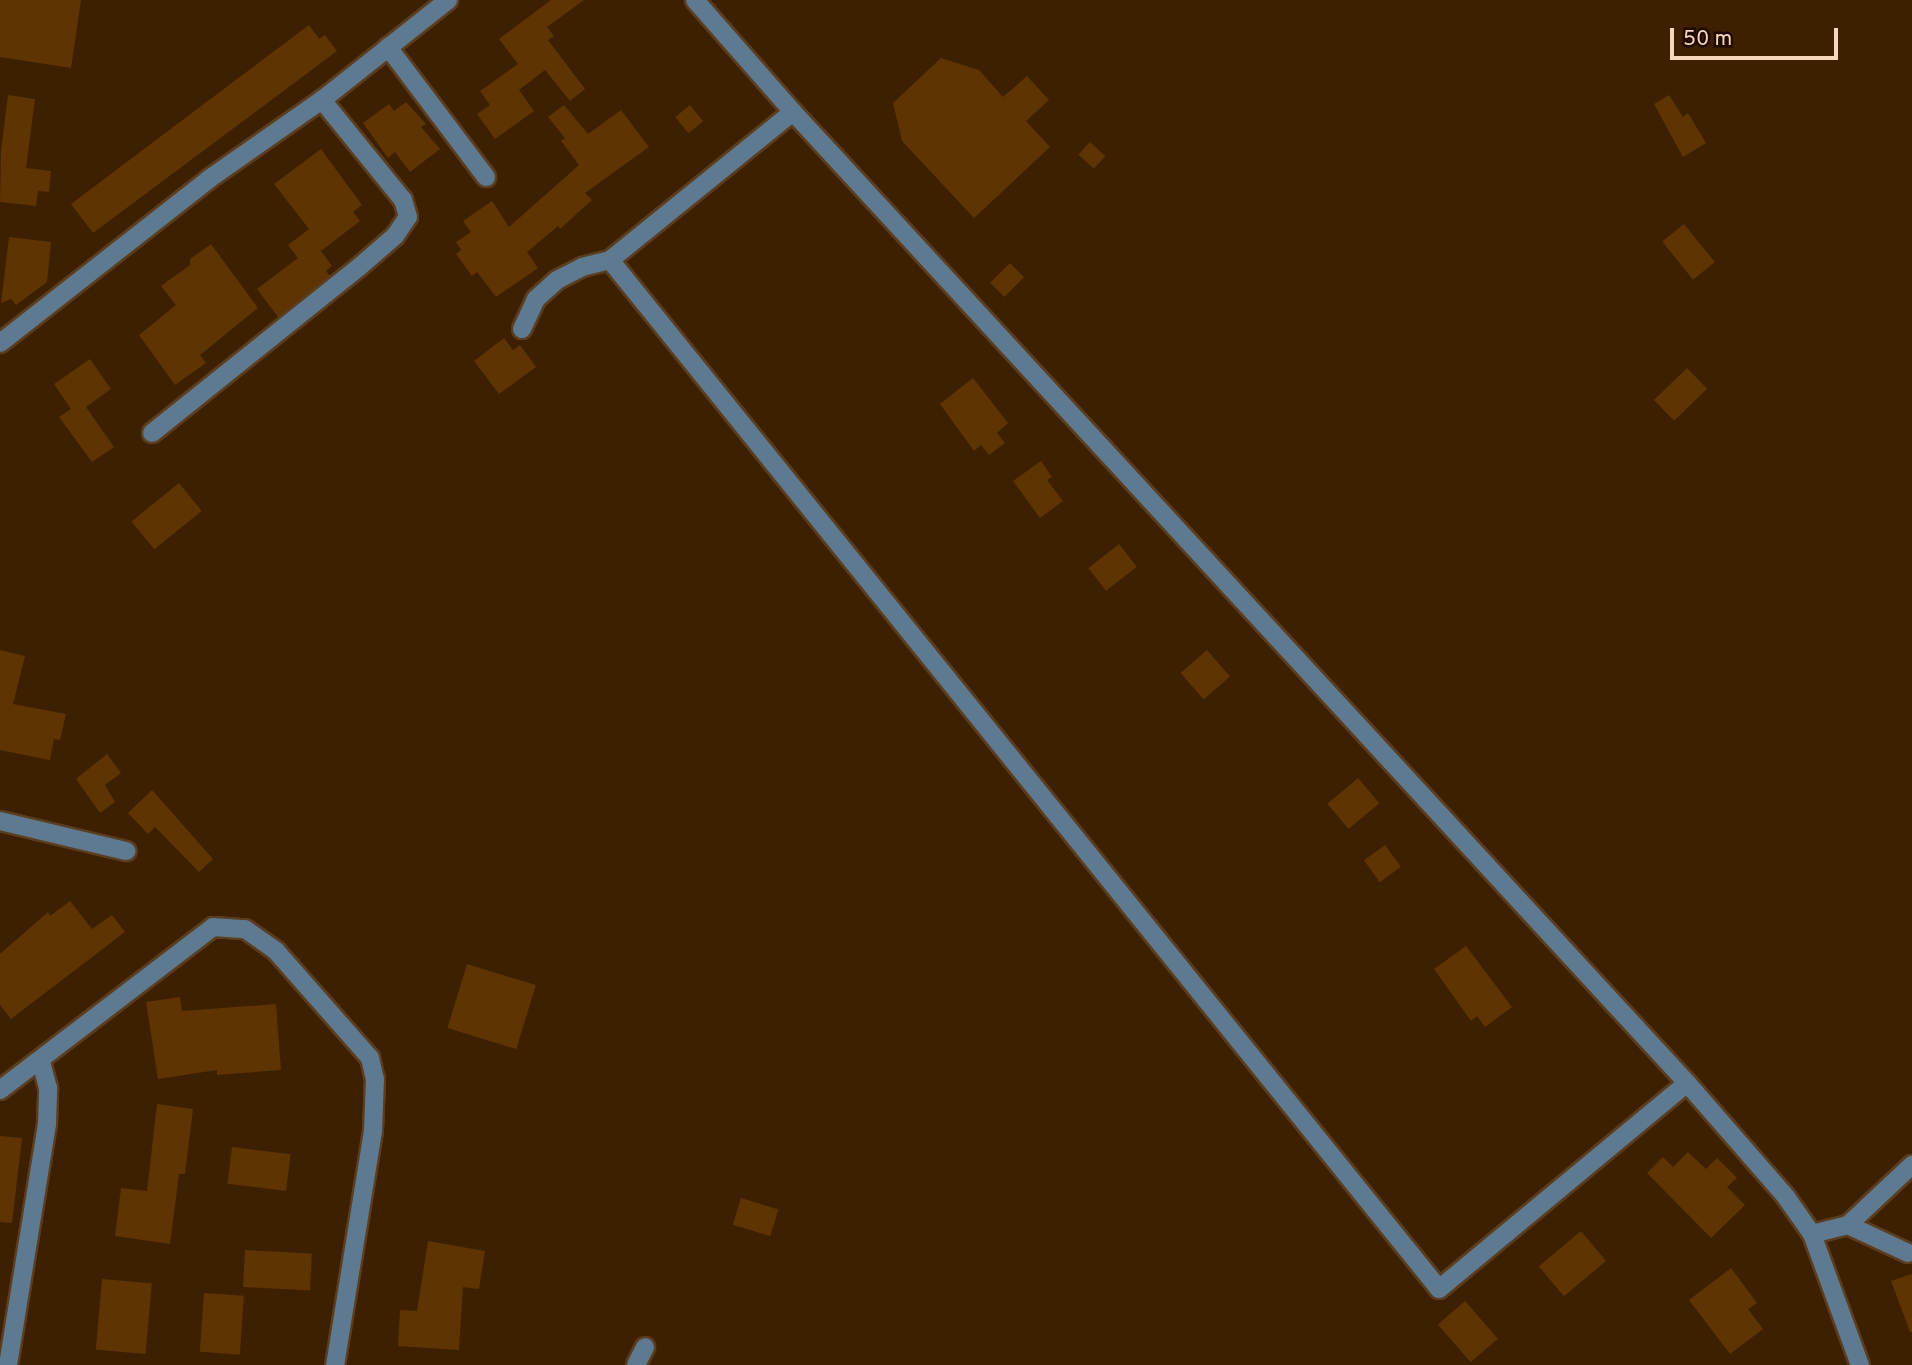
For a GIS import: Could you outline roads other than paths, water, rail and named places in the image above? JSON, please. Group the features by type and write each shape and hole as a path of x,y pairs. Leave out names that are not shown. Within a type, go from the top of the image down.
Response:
{"street":[{"path":"0,342 209,179 322,100 448,0"},
{"path":"720,0 700,6 793,112 1687,1083 1786,1197 1812,1234 1857,1363"},
{"path":"388,47 486,177"},
{"path":"152,433 396,236 408,217 403,200 322,100"},
{"path":"522,329 536,299 557,280 582,267 610,260 793,112"},
{"path":"610,260 1439,1289 1687,1083"},
{"path":"0,821 126,851"},
{"path":"0,1090 41,1061 189,942 213,927 245,929 276,951 370,1058 375,1079 373,1131 335,1365"},
{"path":"8,1365 47,1124 48,1088 41,1061"},
{"path":"1812,1234 1848,1225 1912,1165"},
{"path":"1848,1225 1908,1253"},
{"path":"636,1365 645,1347"}]}
